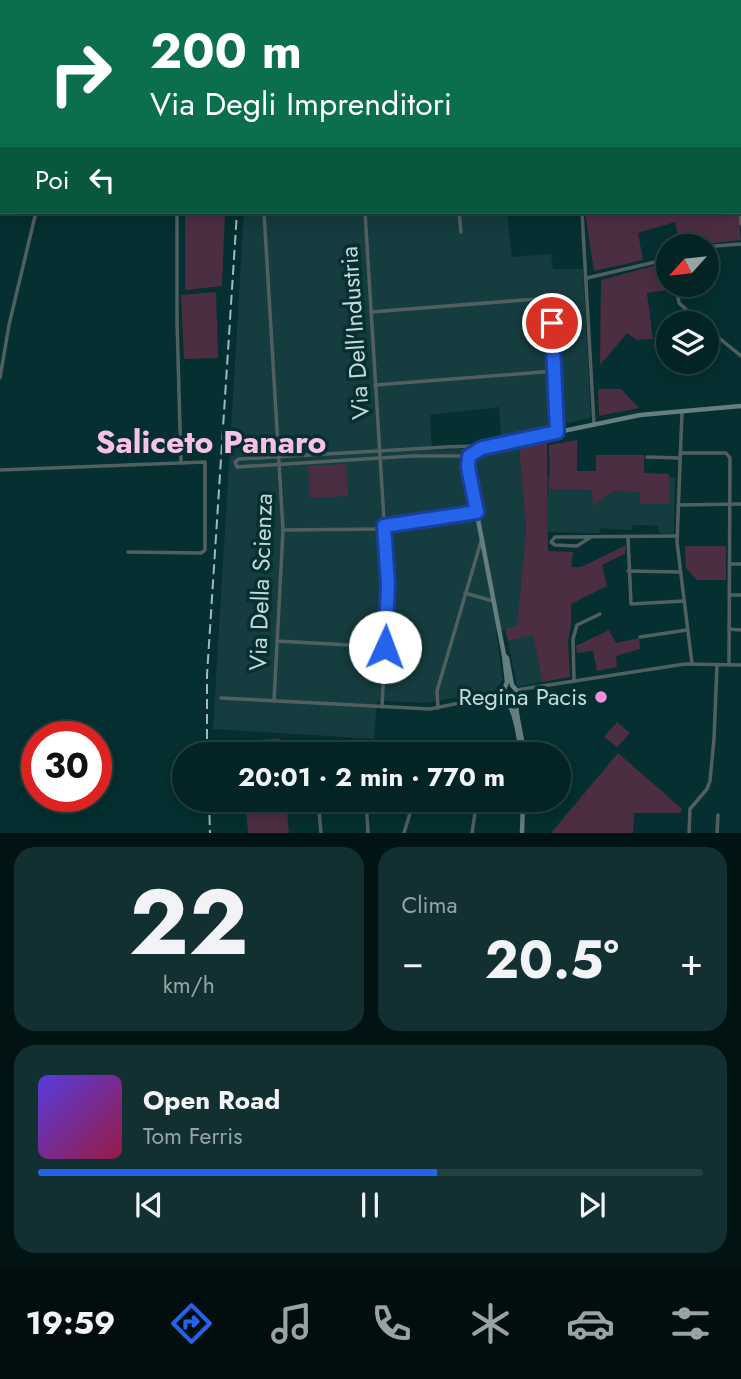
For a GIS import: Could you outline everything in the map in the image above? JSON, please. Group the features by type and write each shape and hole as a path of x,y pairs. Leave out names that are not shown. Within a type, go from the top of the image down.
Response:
{"street":[{"path":"0,377 9,325 36,214"},
{"path":"177,214 181,463"},
{"name":"Via Della Scienza","path":"264,214 283,530 274,701"},
{"name":"Via Dell'Industria","path":"365,214 388,585 382,707"},
{"path":"459,214 461,232"},
{"path":"582,214 594,424"},
{"path":"719,245 741,243"},
{"path":"587,278 656,262"},
{"path":"371,312 550,298 557,432"},
{"path":"719,338 741,356"},
{"path":"375,385 555,371"},
{"path":"482,448 469,456 235,465 239,459 456,447 482,448 640,415 741,406"},
{"path":"682,411 677,536 692,664"},
{"path":"680,453 728,454 730,458 729,665"},
{"path":"469,456 468,467 504,655 506,686 520,721 522,742"},
{"path":"647,457 680,458"},
{"path":"0,470 205,462 205,551 128,552"},
{"path":"678,505 741,504"},
{"path":"283,530 385,528 477,512"},
{"path":"628,536 631,604 684,601"},
{"path":"591,537 577,545 555,545 551,542 555,537 677,536"},
{"path":"438,708 437,691 482,538"},
{"path":"730,564 741,565"},
{"path":"628,571 680,572"},
{"path":"464,593 494,601"},
{"path":"730,595 741,595"},
{"path":"574,681 573,639 577,625 600,614"},
{"path":"729,629 741,629"},
{"path":"640,637 687,630"},
{"path":"277,641 385,647"},
{"path":"504,655 514,688"},
{"path":"506,686 514,688 574,681 692,664 741,665"},
{"path":"689,833 690,809 707,789 709,781 717,665"},
{"path":"221,698 438,708 508,696 514,688"},
{"path":"319,812 321,833"},
{"path":"367,812 368,833"},
{"path":"404,833 410,812"},
{"path":"472,833 475,812"},
{"path":"522,833 523,812"},
{"path":"717,833 718,815"}],"shaded area":[{"path":"185,214 225,214 222,286 185,290"},
{"path":"244,214 507,214 512,257 551,254 553,269 583,269 591,418 501,437 499,407 430,415 432,450 519,447 526,529 517,627 496,632 503,680 494,691 426,703 377,701 374,739 213,729"},
{"path":"585,214 738,214 741,240 719,243 719,234 677,234 675,222 638,233 643,260 594,271"},
{"path":"656,265 656,292 647,293 653,339 637,340 627,333 600,365 601,280"},
{"path":"216,292 218,358 184,359 181,295"},
{"path":"598,389 621,389 639,408 599,416"},
{"path":"577,440 577,471 596,471 596,455 644,455 644,473 669,474 670,504 640,504 640,492 613,491 593,505 592,490 550,489 549,445"},
{"path":"547,441 548,551 573,552 571,567 581,567 626,545 625,554 602,565 607,586 571,604 568,641 570,677 542,682 533,635 508,641 505,629 517,626 526,529 519,447"},
{"path":"346,464 348,496 310,498 308,466"},
{"path":"548,476 675,477 674,534 659,533 658,526 633,525 632,530 600,528 599,533 548,532"},
{"path":"685,546 726,546 726,580 697,580 686,568"},
{"path":"609,630 616,643 639,638 640,649 616,656 617,667 597,671 593,651 577,653 576,646"},
{"path":"533,635 542,682 517,687 508,641"},
{"path":"617,722 630,733 617,747 604,737"},
{"path":"280,738 280,742 237,742"},
{"path":"618,753 682,809 680,813 634,813 633,833 551,833"},
{"path":"246,812 287,812 289,833 248,833"}],"railway":[{"path":"207,742 207,675 237,214"},
{"path":"209,812 210,833"}],"place":[{"name":"Regina Pacis","path":"601,697"}],"district":[{"name":"Saliceto Panaro","path":"211,442"}],"route":[{"path":"385,647 388,585 384,526 477,512 468,467 469,456 482,448 557,432 552,323"}]}
